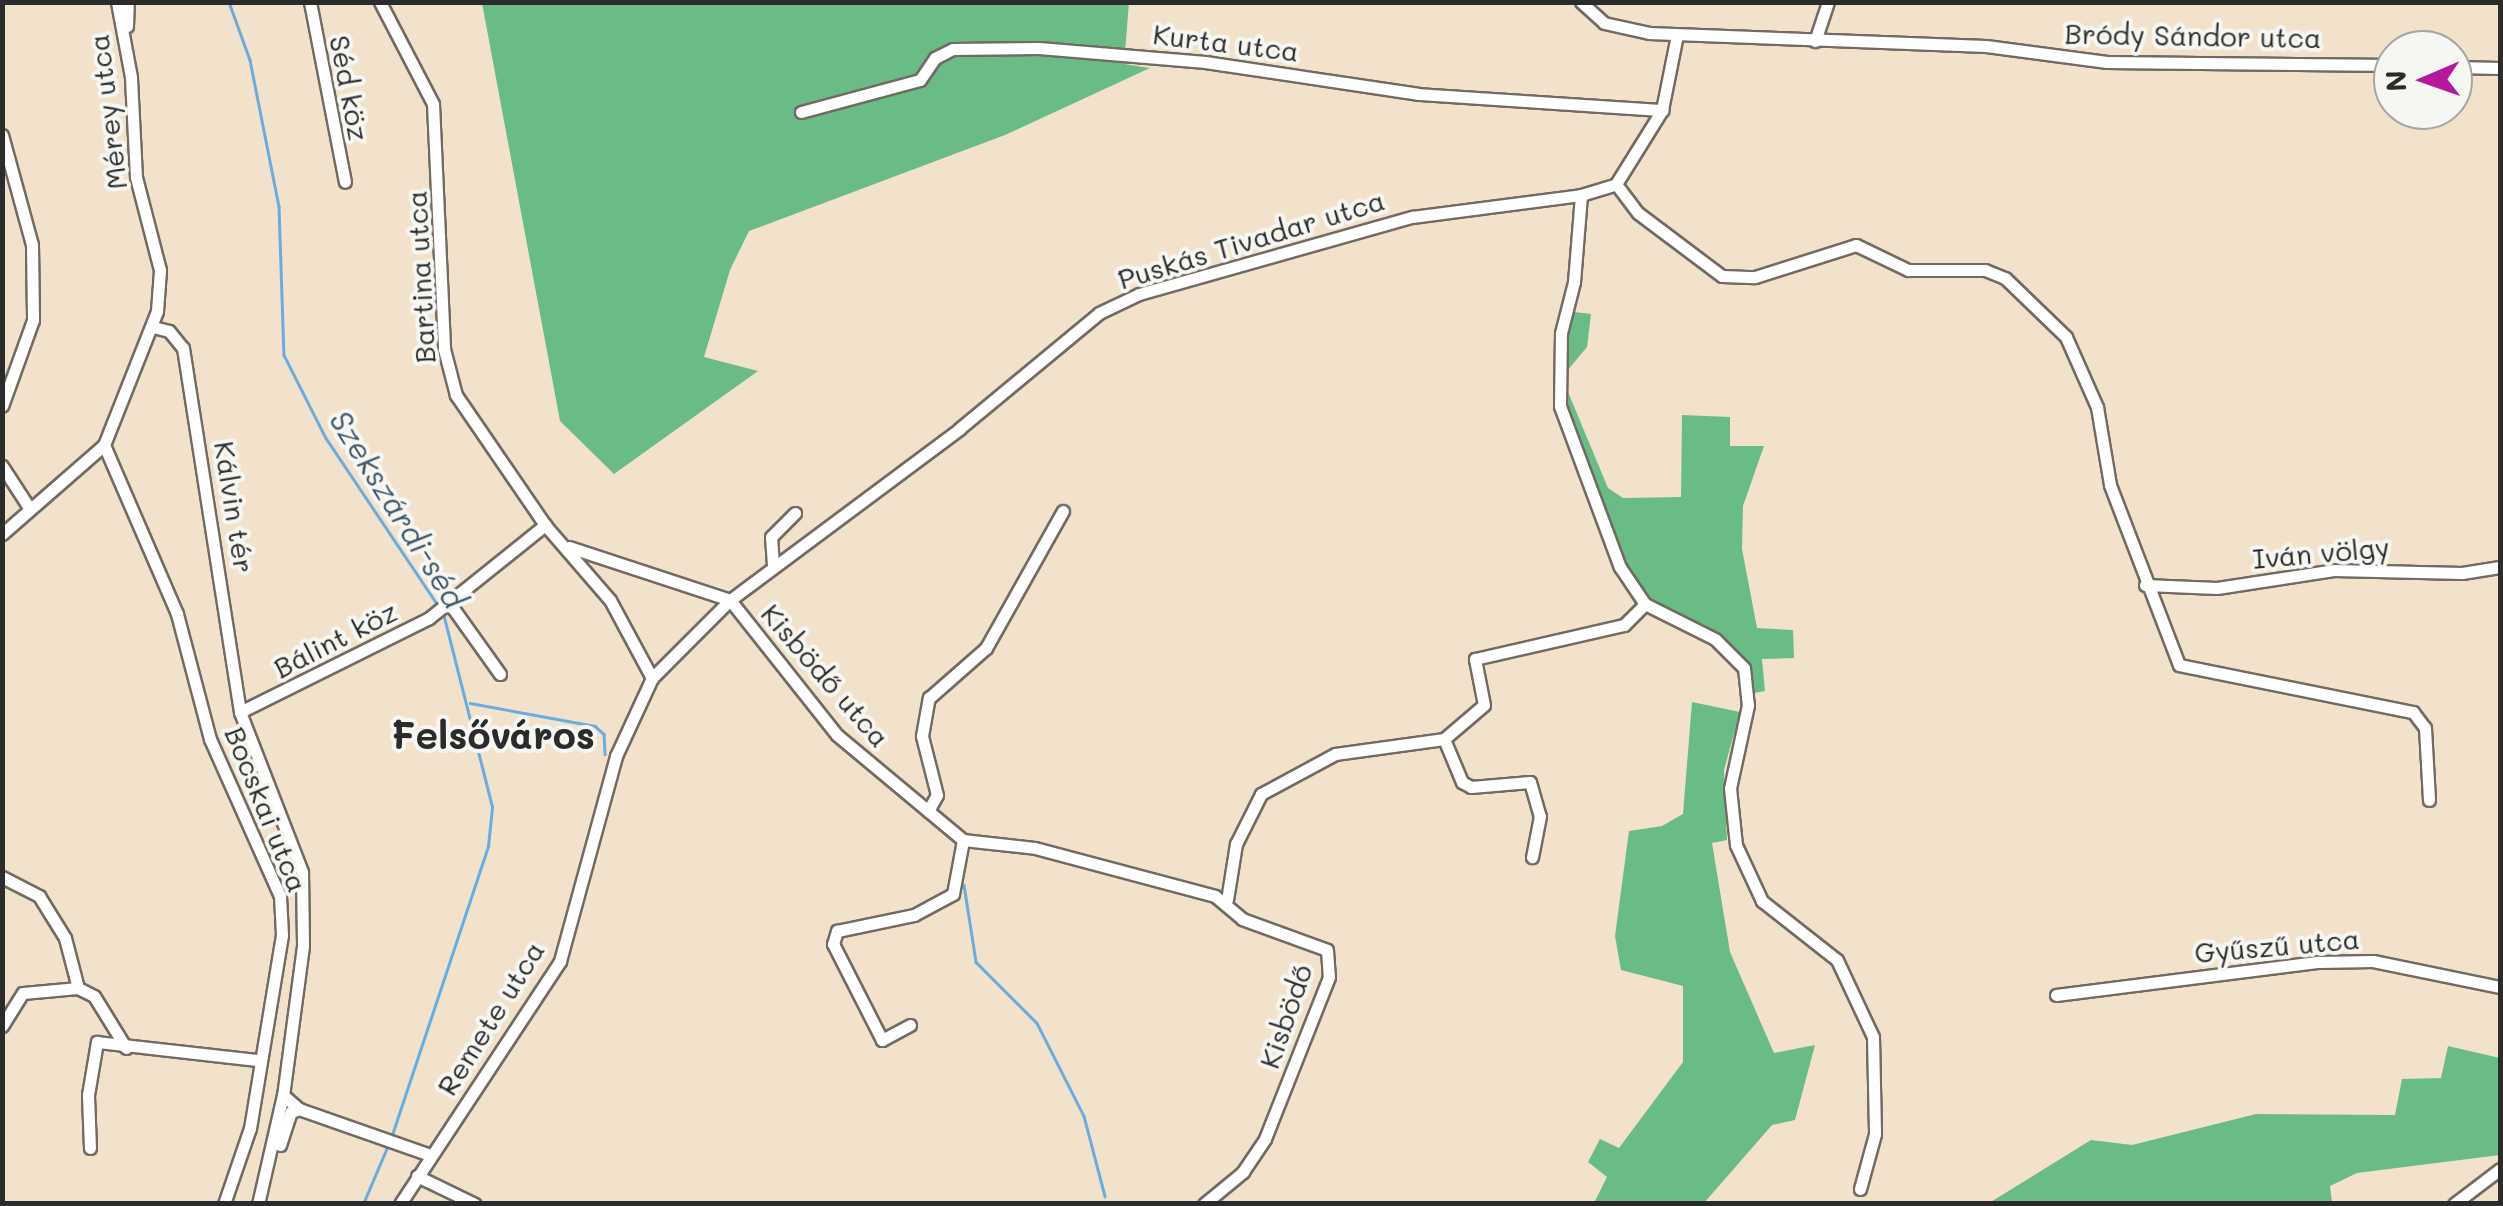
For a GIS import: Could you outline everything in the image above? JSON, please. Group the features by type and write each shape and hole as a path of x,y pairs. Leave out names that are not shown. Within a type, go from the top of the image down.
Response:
{"street":[{"name":"Mérey utca","path":"104,445 153,326 160,270 136,177 126,35 117,2"},
{"path":"126,35 128,2"},
{"name":"Séd köz","path":"310,2 344,182"},
{"name":"Bartina utca","path":"380,2 433,104 444,349 456,395 545,525 569,547 610,600 652,678"},
{"name":"Bródy Sándor utca","path":"1582,2 1604,23 1677,35 1986,46 2107,62 2373,65"},
{"path":"1815,41 1828,2"},
{"path":"1677,35 1662,110 1648,141 1616,184 1638,213 1722,276 1755,276 1856,244 1908,270 1985,270 2005,278 2066,337 2096,407 2110,485 2178,664 2413,712 2425,728 2429,800"},
{"name":"Kurta utca","path":"801,112 920,80 935,58 952,49 1040,48 1205,62 1418,94 1662,110"},
{"path":"2473,67 2500,68"},
{"path":"2,135 32,245 32,320 2,406"},
{"name":"Puskás Tivadar utca","path":"652,678 730,600 959,430 1099,314 1139,294 1412,216 1581,195 1616,184"},
{"path":"1581,195 1574,282 1561,333 1560,406 1620,567 1645,604 1715,639 1744,668 1748,704 1730,788 1736,845 1762,901 1838,960 1873,1038 1875,1134 1860,1189"},
{"name":"Kálvin tér","path":"153,326 168,331 183,348 240,712 302,872 305,916 283,1095 269,1166"},
{"path":"2,534 104,445"},
{"name":"Bocskai utca","path":"104,445 176,614 210,740 280,896 282,935 258,1060 250,1128 224,1204"},
{"path":"2,466 30,509"},
{"path":"928,811 937,795 922,736 929,698 986,648 1064,511"},
{"path":"773,565 769,542 795,513"},
{"name":"Bálint köz","path":"240,712 428,618 545,525"},
{"name":"Kisbödő utca","path":"569,547 730,600 837,734 963,840"},
{"name":"Iván völgy","path":"2145,585 2217,588 2334,570 2462,573 2500,567"},
{"path":"450,604 500,674"},
{"path":"1227,900 1236,844 1261,794 1335,754 1409,749 1444,739 1484,705 1475,659 1624,625 1645,604"},
{"name":"Remete utca","path":"400,1204 560,961 616,756 652,678"},
{"path":"1444,739 1462,782 1471,788 1530,782 1540,816 1532,857"},
{"path":"910,1025 882,1040 833,944 838,931 914,915 953,894 963,840"},
{"name":"Kisbödő","path":"963,840 1035,848 1227,900 1242,919 1332,957 1265,1140 1244,1172 1204,1204"},
{"path":"2,877 39,896 65,938 78,988"},
{"name":"Gyűszű utca","path":"2056,996 2245,968 2337,962 2424,969 2500,987"},
{"path":"2,1026 23,993 78,988 94,996 126,1048"},
{"path":"90,1148 88,1096 97,1042 258,1060"},
{"path":"283,1095 299,1108 430,1155"},
{"path":"258,1204 291,1112 299,1108"},
{"path":"2454,1204 2500,1169"},
{"path":"417,1176 475,1204"}],"green space":[{"path":"482,3 1129,3 1124,64 1150,68 1005,135 749,231 730,270 704,357 758,371 614,474 560,421"},
{"path":"1566,311 1591,314 1587,347 1567,371 1568,392 1608,488 1623,498 1681,497 1682,415 1730,417 1730,446 1764,446 1743,506 1742,549 1757,628 1793,630 1794,658 1762,659 1765,691 1749,694 1733,653 1645,604 1620,567 1560,406"},
{"path":"1692,702 1740,712 1724,770 1727,840 1712,843 1730,952 1774,1053 1815,1045 1795,1120 1772,1125 1704,1203 1594,1203 1607,1177 1588,1162 1600,1139 1619,1148 1683,1062 1683,986 1621,970 1615,936 1629,831 1662,826 1683,814"},
{"path":"2448,1046 2500,1058 2500,1155 2357,1173 2330,1186 2332,1203 1989,1203 2091,1140 2132,1145 2256,1114 2395,1115 2402,1079 2441,1078"}],"waterway":[{"name":"Szekszárdi-séd","path":"229,2 250,60 279,206 284,355 326,438 439,607"},
{"name":"Szekszárdi-séd","path":"391,1138 488,846 492,807 443,614"},
{"path":"470,703 595,726 604,734 605,754"},
{"path":"964,885 976,962 1037,1023 1084,1116 1105,1196"},
{"name":"Szekszárdi-séd","path":"363,1204 388,1145"}],"district":[{"name":"Felsőváros","path":"493,735"}]}
